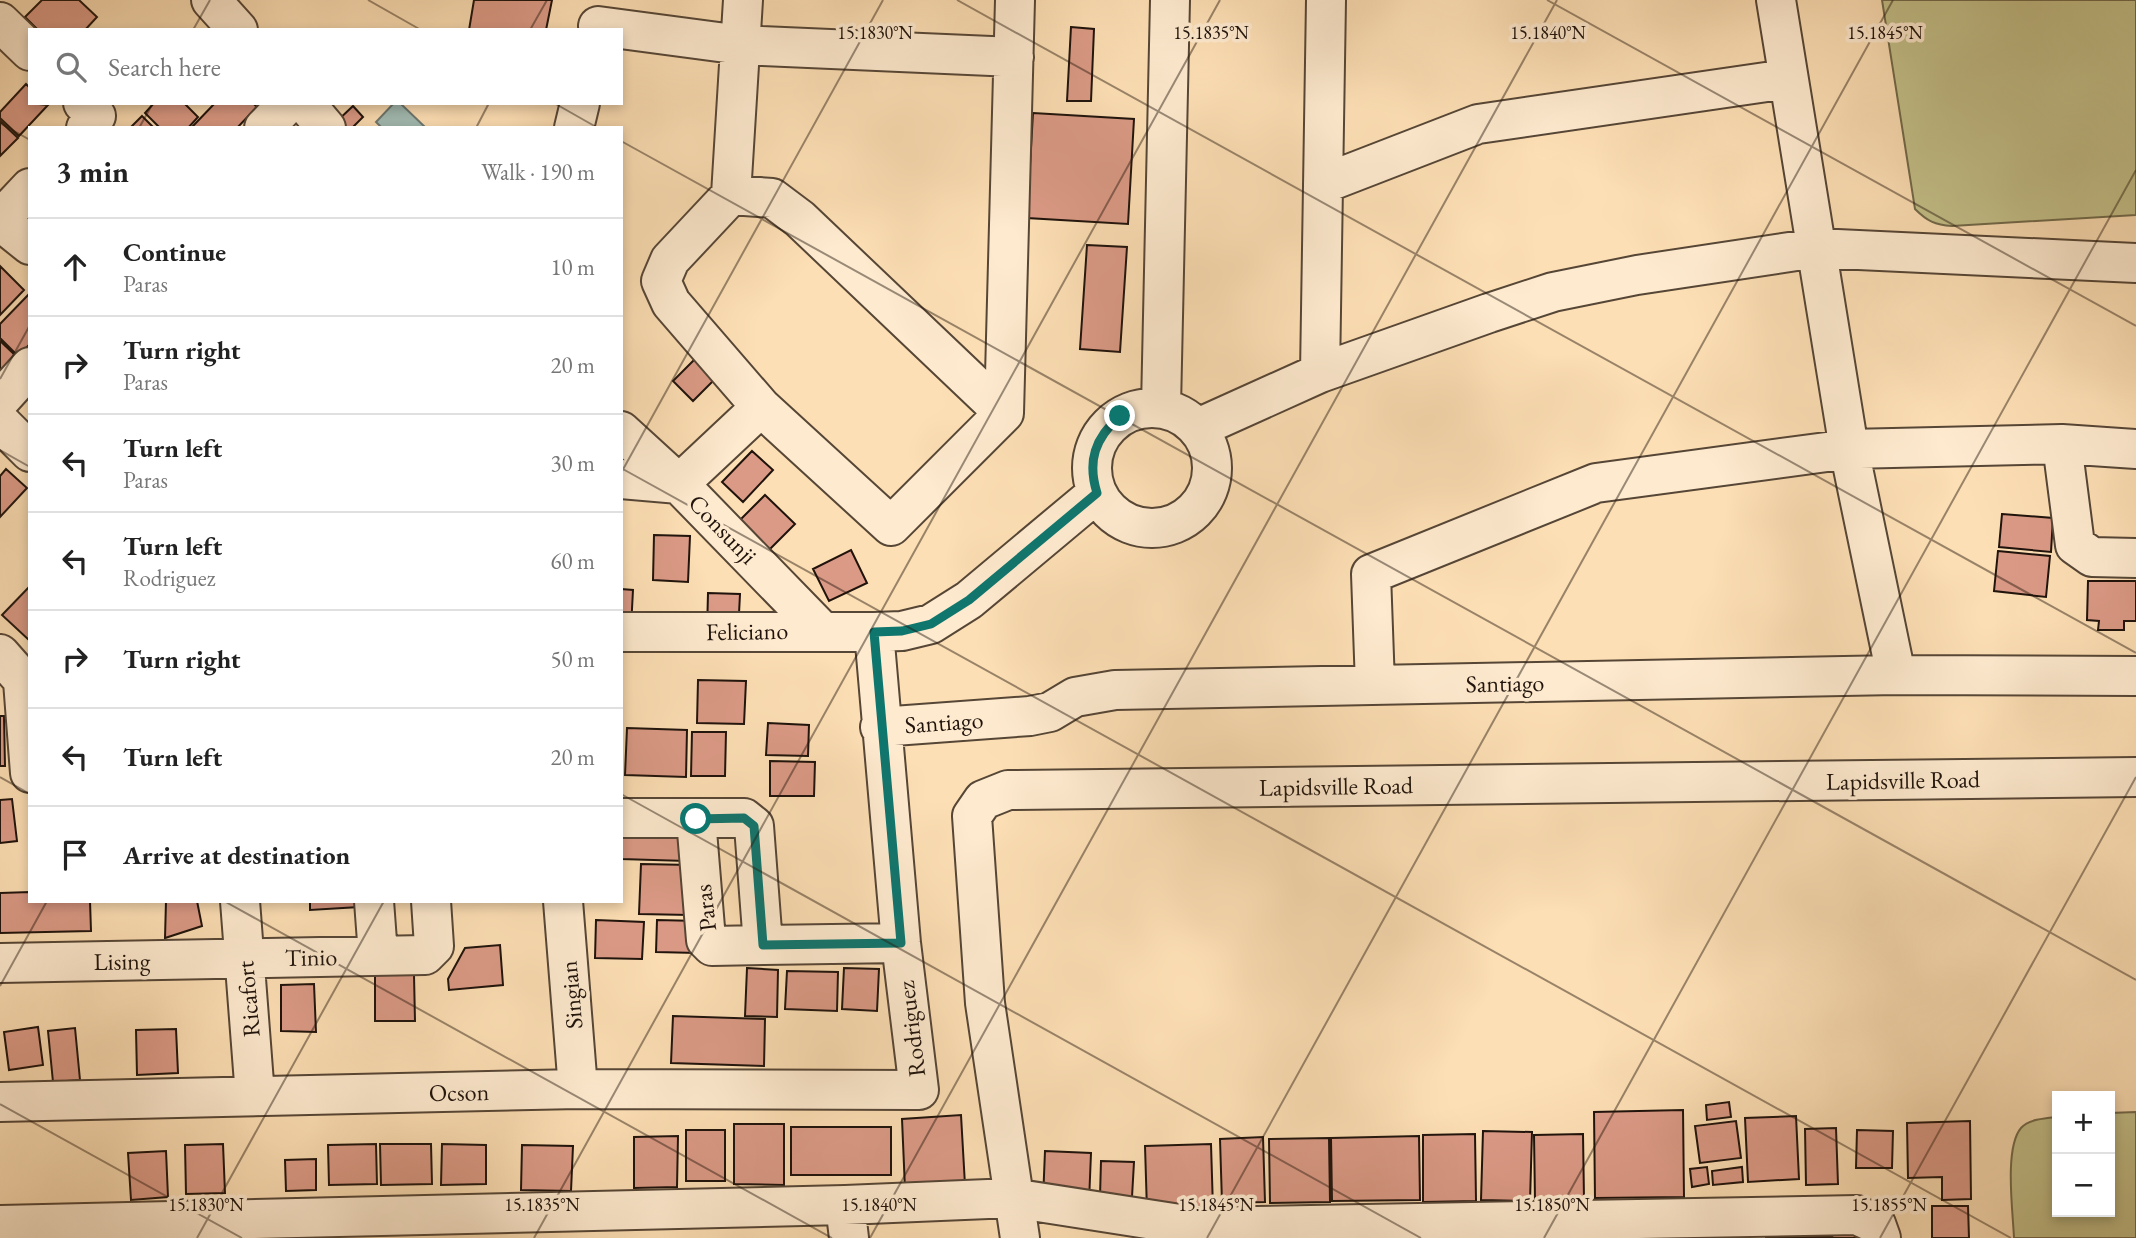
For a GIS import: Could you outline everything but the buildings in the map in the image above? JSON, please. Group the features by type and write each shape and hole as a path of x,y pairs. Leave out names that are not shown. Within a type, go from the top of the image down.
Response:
{"street":[{"path":"211,0 236,28"},
{"path":"743,0 731,195 670,260 661,281 671,303 761,407 891,526 1004,413 1015,0"},
{"path":"1161,407 1170,0"},
{"path":"1776,0 1849,449 1896,675"},
{"path":"1320,373 1323,184 1333,3"},
{"path":"598,18 741,46 1014,57"},
{"path":"0,22 28,49"},
{"path":"1323,184 1478,124 1787,79"},
{"path":"85,105 96,116 88,126"},
{"path":"266,126 286,105"},
{"path":"307,105 324,126"},
{"path":"574,126 580,105"},
{"path":"28,190 0,220 28,243"},
{"path":"731,195 772,198 800,219 1004,413"},
{"path":"1198,428 1320,373 1553,292 1637,275 1816,248 2136,263"},
{"path":"0,400 28,369"},
{"path":"623,480 678,484 761,407"},
{"path":"1161,407 1186,417 1198,428 1208,443 1212,476 1198,507 1184,519 1169,526 1135,526 1119,519 1097,493 1092,476 1092,459 1107,428 1120,416 1136,410 1161,407"},
{"path":"0,422 28,450"},
{"name":"Consunji","path":"623,433 678,484 821,630"},
{"path":"2062,444 2075,545 2092,557 2136,558"},
{"path":"1375,685 1371,574 1596,483 1849,449 2062,444 2136,449"},
{"name":"Feliciano","path":"623,632 874,632 902,631 931,624 969,600 1097,493"},
{"name":"Rodriguez","path":"874,632 880,727 901,943 919,1090"},
{"path":"18,675 28,757"},
{"name":"Santiago","path":"880,727 1030,716 1050,712 1074,697 1115,690 1896,675 2136,676"},
{"name":"Lapidsville Road","path":"1020,1238 985,1003 972,816 983,800 1008,790 2136,777"},
{"path":"623,818 744,818 754,826 763,945"},
{"name":"Paras","path":"696,819 706,940 712,946 901,943"},
{"name":"Ricafort","path":"240,903 255,1096"},
{"path":"374,903 378,955"},
{"name":"Tinio","path":"244,958 425,955 434,946 431,903"},
{"name":"Singian","path":"562,903 579,1089"},
{"name":"Lising","path":"0,963 244,958"},
{"name":"Ocson","path":"0,1102 579,1089 919,1090"},
{"path":"0,1225 56,1231 847,1222 1012,1198 1200,1232 1857,1215 1876,1224 1881,1238"}],"shaded area":[{"path":"1882,0 2136,0 2136,215 1952,226 1936,223 1919,213 1915,209"},
{"path":"2136,1112 2136,1238 2014,1238 2011,1197 2013,1150 2021,1128 2033,1121 2052,1118 2052,1217 2115,1217 2115,1113"}],"water":[{"path":"392,105 402,105 424,126 380,126 376,122"}],"route":[{"path":"696,819 744,818 754,826 763,945 901,943 880,727 874,632 902,631 931,624 969,600 1097,493 1092,476 1092,459 1097,442 1120,416"}]}
